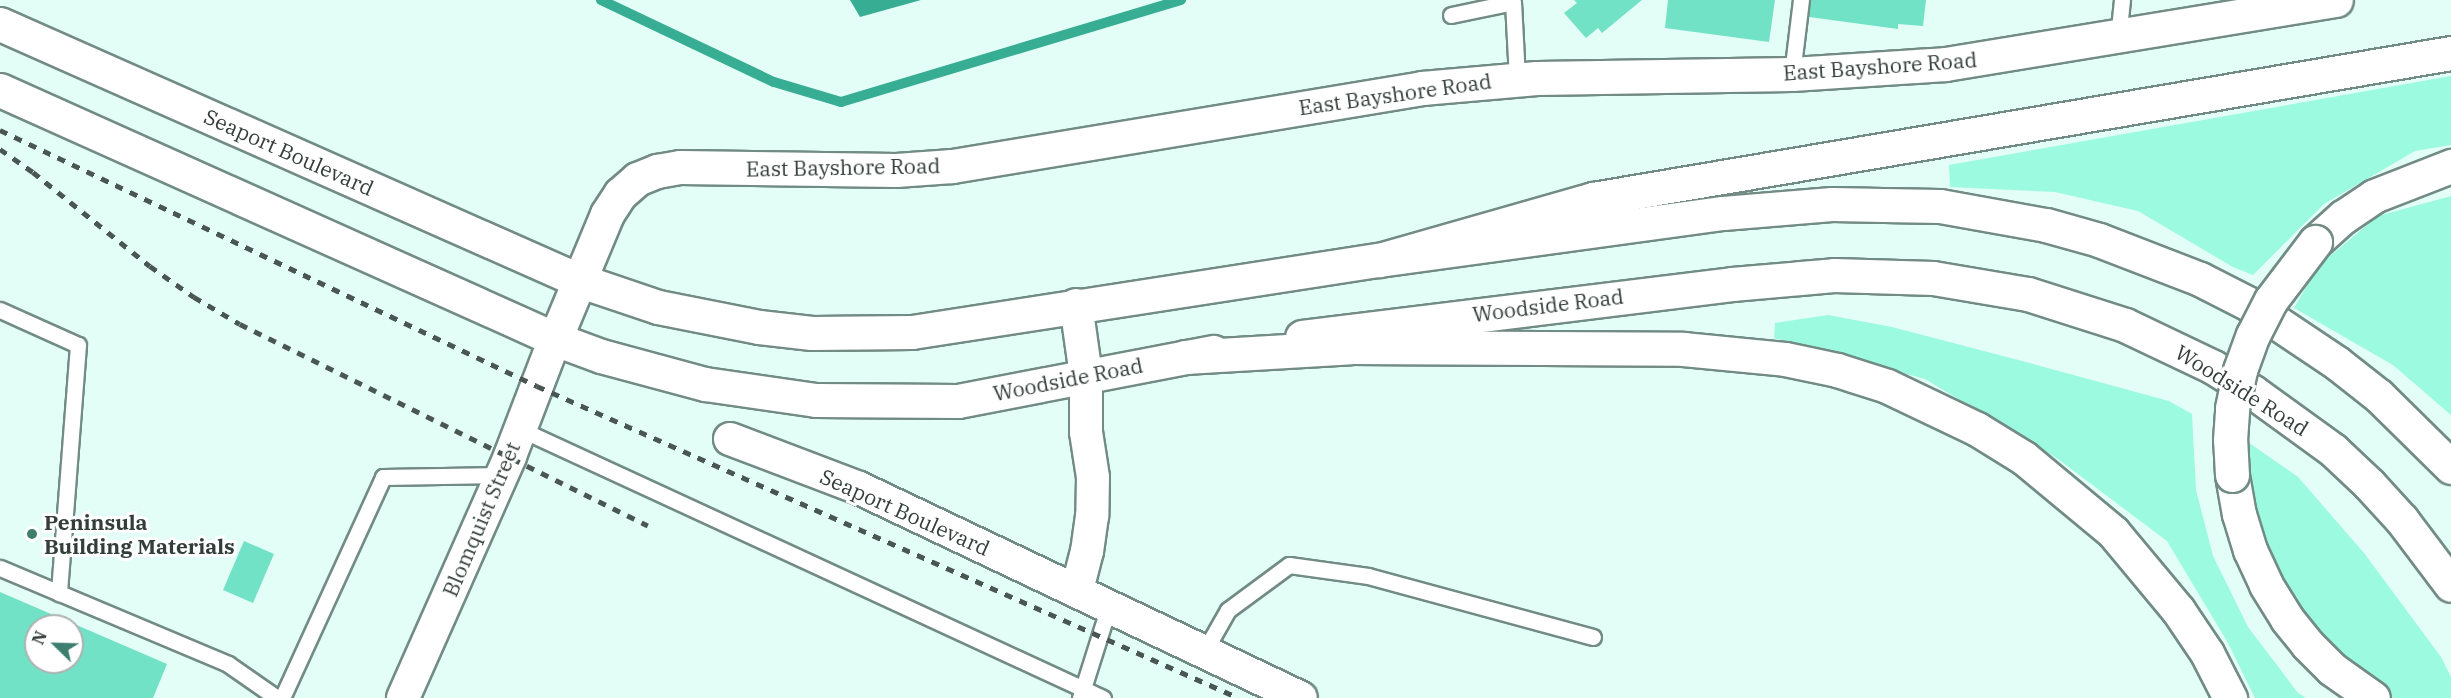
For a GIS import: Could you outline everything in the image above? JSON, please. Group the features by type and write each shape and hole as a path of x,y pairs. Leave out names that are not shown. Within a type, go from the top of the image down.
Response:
{"main road":[{"name":"East Bayshore Road","path":"555,339 607,214 620,194 637,179 657,171 680,166 896,170 952,166 1368,95 1517,79 1792,74 1945,64 2118,38 2336,0"},
{"name":"Seaport Boulevard","path":"0,24 578,280"},
{"path":"1379,260 1593,199 2451,53"},
{"path":"0,90 555,339"},
{"path":"2373,698 2332,669 2307,644 2287,619 2266,585 2250,550 2239,514 2232,475 2230,440 2232,408 2240,370 2253,334 2271,300 2315,242 2343,217 2374,196 2451,166"},
{"path":"578,280 683,313 759,327 813,333 912,332 1379,260 1776,207 1885,204 1940,206 2046,225 2130,251 2200,279 2248,304 2337,363 2379,396 2451,467"},
{"name":"Woodside Road","path":"555,339 601,356 705,384 816,400 958,401 1185,357 1371,327 1782,278 1883,275 1981,284 2077,308 2126,325 2204,362 2253,392 2333,450 2361,477 2402,520 2451,585"},
{"path":"1185,357 1351,348 1683,349 1785,359 1837,370 1887,386 1977,429 2024,458 2113,532 2178,610 2207,653 2230,698"}],"street":[{"path":"1076,305 1086,375 1086,432 1093,477 1092,516 1087,551 1077,590"},
{"name":"Blomquist Street","path":"403,698 501,475 555,339"},
{"name":"Seaport Boulevard","path":"730,438 859,488 1301,698"}],"lane":[{"path":"1792,74 1801,0"},
{"path":"2118,38 2122,0"},
{"path":"1451,15 1518,1 1517,79"},
{"path":"0,310 78,345 59,593"},
{"path":"520,429 1083,693 1103,698"},
{"path":"282,698 383,477 501,475"},
{"path":"1204,652 1228,610 1289,565 1368,576 1593,638"},
{"path":"0,568 228,664 277,698"},
{"path":"1083,693 1109,606"}],"shaded area":[{"path":"850,0 921,0 860,17"},
{"path":"2451,76 2451,145 2415,151 2324,204 2253,275 2233,267 2138,211 2055,192 1950,187 1949,165"},
{"path":"2451,196 2451,415 2393,365 2294,308 2318,266 2378,216"},
{"path":"1828,315 1892,327 2026,362 2169,401 2192,414 2196,490 2213,556 2248,627 2298,693 2306,698 2255,698 2228,643 2167,541 2058,459 1925,379 1774,338 1775,323"},
{"path":"2245,440 2298,477 2364,553 2441,657 2451,677 2451,698 2393,698 2368,684 2320,647 2277,575 2246,499"}],"building":[{"path":"1574,0 1642,0 1602,33 1598,28 1586,38 1564,13 1577,3"},
{"path":"1668,0 1775,0 1769,42 1665,28"},
{"path":"1811,0 1926,0 1923,26 1898,24 1898,29 1809,17"},
{"path":"244,541 274,554 253,603 223,590"},
{"path":"0,592 51,614 24,614 24,674 84,674 84,628 167,664 153,698 0,698"}],"waterway":[{"path":"601,0 774,82 841,102 1181,0"}],"railway":[{"path":"0,130 537,386 1239,698"},
{"path":"0,149 33,172 150,266 194,297 240,324 648,526"}],"place":[{"name":"Peninsula Building Materials","path":"32,534"}]}
